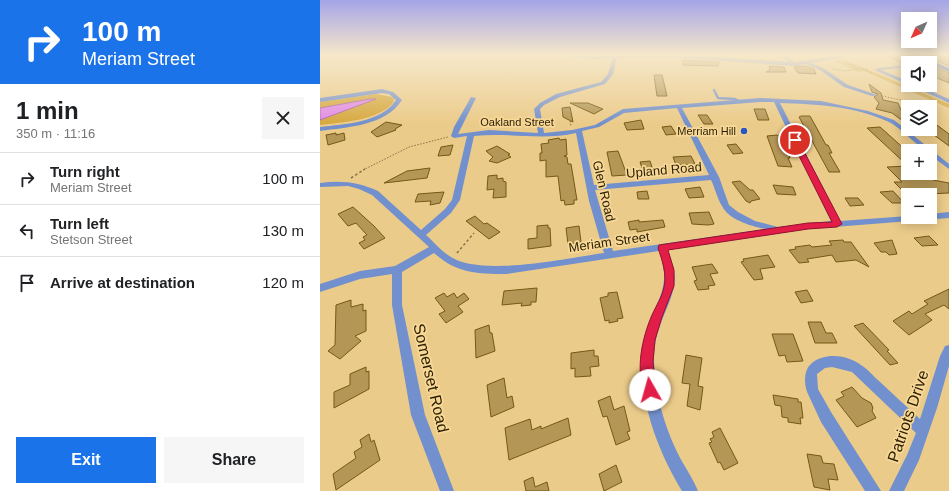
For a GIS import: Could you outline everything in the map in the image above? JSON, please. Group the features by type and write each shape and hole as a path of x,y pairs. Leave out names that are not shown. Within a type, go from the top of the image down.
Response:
{"street":[{"path":"541,135 541,125 537,109 542,103 567,93 603,82 609,78"},
{"path":"835,78 840,82 860,91 874,95"},
{"path":"320,100 382,91 391,93 399,100 394,108 379,116 359,122 320,129"},
{"path":"929,92 949,101"},
{"path":"454,136 456,127 473,98"},
{"path":"776,101 837,224"},
{"name":"Oakland Street","path":"454,136 489,132 541,135 579,131 597,126 623,111 741,102 776,101 821,103 866,112 892,121 921,144"},
{"path":"678,107 715,177 726,206 735,214 752,223 779,230"},
{"name":"Glen Road","path":"579,131 590,188 609,255"},
{"path":"420,235 449,210 456,200 471,134"},
{"name":"Oakland Street","path":"937,157 949,167"},
{"name":"Upland Road","path":"590,188 715,177"},
{"name":"Meriam Street","path":"320,185 345,183 363,187 375,193 433,248 448,260 473,269 486,270 506,270 779,230 901,219"},
{"name":"Meriam Street","path":"937,216 949,215"},
{"path":"320,288 360,275 397,270 433,248"},
{"path":"662,248 670,270 669,286 656,317 650,340 647,362 648,385 669,449 691,491"},
{"name":"Somerset Road","path":"397,270 397,305 418,415 447,491"},
{"name":"Patriots Drive","path":"896,491 913,459 949,350"},
{"path":"874,491 826,418 812,390 811,372 815,367 825,361 844,363 856,368 922,430"}],"lane":[{"path":"714,90 718,98 735,99 741,102"}],"path":[{"path":"874,95 901,100"},
{"path":"345,183 367,167 399,150 423,142 454,136"},
{"path":"457,253 474,233"}],"shaded area":[{"path":"880,78 888,78 901,84 901,87"},
{"path":"912,92 921,92 949,104 949,108 937,103 937,100 931,100"},
{"path":"376,94 392,97 394,99 393,103 378,114 369,117 359,120 320,125 320,102"},
{"path":"376,99 320,120 320,108"}],"building":[{"path":"654,78 663,78 667,96 657,96"},
{"path":"937,78 937,78 949,78 949,83"},
{"path":"869,84 881,93 883,100 898,103 901,110 901,120 892,113 876,109 879,103 874,97 878,94 872,92"},
{"path":"570,103 588,103 603,109 594,114"},
{"path":"570,107 573,122 563,117 562,108"},
{"path":"754,109 765,109 769,120 758,120"},
{"path":"698,115 707,115 713,124 704,124"},
{"path":"810,116 826,145 828,145 832,153 829,153 840,172 829,172 799,117"},
{"path":"641,120 644,129 627,130 624,123"},
{"path":"386,122 402,125 395,129 396,130 377,137 371,132"},
{"path":"937,125 949,134 949,146 935,136 937,136"},
{"path":"671,126 676,134 666,135 662,127"},
{"path":"880,127 901,146 901,160 867,128"},
{"path":"336,133 336,135 344,133 345,140 328,145 326,135"},
{"path":"777,135 781,138 788,152 790,158 788,158 792,167 778,166 767,136"},
{"path":"559,138 560,140 566,139 567,155 564,156 567,157 568,164 571,164 577,200 574,200 574,204 565,205 564,200 561,201 558,176 546,177 546,160 540,161 540,153 542,153 541,144 549,143 548,140"},
{"path":"736,144 743,153 733,154 727,145"},
{"path":"453,145 450,155 438,156 441,147"},
{"path":"497,146 510,154 508,155 511,157 497,163 489,161 493,157 486,151"},
{"path":"618,151 627,175 612,176 607,152"},
{"path":"691,156 695,164 676,165 673,157"},
{"path":"650,161 654,173 644,174 640,162"},
{"path":"901,166 901,180 933,180 949,183 949,193 937,194 937,188 901,189 894,182 902,182 887,167"},
{"path":"430,168 427,178 384,183 407,171"},
{"path":"497,175 497,179 503,178 503,181 506,182 506,197 493,198 494,189 487,190 488,176"},
{"path":"740,181 750,190 753,190 760,199 751,201 750,203 746,201 732,182"},
{"path":"773,185 793,187 796,195 777,194"},
{"path":"700,187 704,197 689,198 685,189"},
{"path":"647,191 649,199 638,199 637,192"},
{"path":"893,191 901,200 901,203 892,203 880,192"},
{"path":"444,192 440,203 430,205 431,201 415,202 418,194"},
{"path":"845,198 858,198 864,205 850,206"},
{"path":"353,207 385,238 364,249 359,243 365,240 363,237 367,235 356,223 348,226 338,214"},
{"path":"709,212 714,224 692,224 689,213"},
{"path":"475,216 484,224 487,223 500,232 489,239 466,221"},
{"path":"639,220 639,222 663,220 665,227 637,232 637,229 630,230 628,222"},
{"path":"548,225 548,228 550,228 551,246 528,249 528,239 537,238 537,226"},
{"path":"579,226 581,242 568,244 566,228"},
{"path":"929,236 938,245 922,246 914,238"},
{"path":"843,240 844,242 851,242 869,267 856,260 836,262 832,255 807,259 809,262 799,263 789,250 796,249 795,247 810,245 812,247 832,245 829,241"},
{"path":"892,240 897,254 889,255 886,252 881,252 874,243"},
{"path":"768,255 775,267 760,269 763,279 754,280 741,262 744,261 743,259"},
{"path":"712,264 718,273 710,274 715,285 708,286 709,289 698,290 694,281 697,280 692,267"},
{"path":"537,288 536,302 531,302 531,305 521,306 522,303 502,305 504,291"},
{"path":"949,289 949,309 944,305 925,314 932,320 909,335 893,321 909,311 912,314 928,304 924,301"},
{"path":"807,290 813,301 801,303 795,292"},
{"path":"617,292 623,318 609,323 609,320 605,321 600,298 608,296 608,293"},
{"path":"444,293 447,297 454,293 457,298 464,293 469,299 458,306 463,312 446,323 439,314 445,311 435,298"},
{"path":"351,300 351,307 363,304 363,311 366,310 366,331 355,336 361,341 340,359 328,351 335,345 336,305"},
{"path":"808,322 821,322 826,333 832,333 837,343 815,343"},
{"path":"863,323 889,350 887,351 898,363 890,365 854,326"},
{"path":"489,325 495,351 476,358 475,330"},
{"path":"772,334 793,334 803,361 787,362 785,355 779,356"},
{"path":"594,350 594,356 598,356 599,366 590,367 591,376 575,377 575,368 571,369 571,353"},
{"path":"686,355 702,358 698,386 703,387 700,410 687,406 690,384 682,383"},
{"path":"366,367 366,372 369,371 369,389 334,408 334,392 350,385 350,374"},
{"path":"504,378 507,398 512,396 514,407 491,417 487,385"},
{"path":"852,387 862,398 871,403 873,408 872,411 876,418 857,427 836,400 844,396 841,392"},
{"path":"773,395 798,399 798,402 801,402 803,418 800,418 801,424 788,422 788,418 782,417 781,406 775,405"},
{"path":"610,396 614,410 624,406 630,431 627,432 630,439 616,445 607,416 603,417 598,401"},
{"path":"568,418 571,435 509,460 505,428 530,419 532,430 541,426 541,429"},
{"path":"720,428 738,463 724,470 720,462 718,463 709,443 712,442 710,439 714,437 712,432"},
{"path":"369,434 371,442 374,440 380,460 336,490 333,474 356,458 354,452 362,447 360,440"},
{"path":"807,454 821,456 823,463 834,464 838,480 828,479 830,490 814,487"},
{"path":"616,465 622,482 604,491 599,474"},
{"path":"533,477 535,487 547,482 549,491 526,491 524,481"}],"place":[{"name":"Merriam Hill","path":"744,131"}],"route":[{"path":"650,390 648,385 647,362 650,340 656,317 669,286 670,270 662,248 808,226 837,224 795,140"}]}
